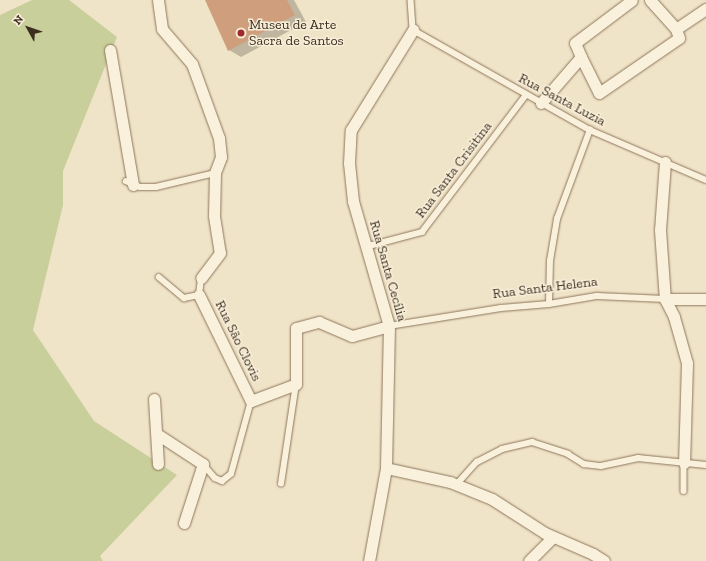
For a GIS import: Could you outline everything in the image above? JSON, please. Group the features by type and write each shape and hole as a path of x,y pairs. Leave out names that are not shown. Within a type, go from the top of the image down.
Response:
{"street":[{"path":"158,0 162,29 192,64 215,123 221,157 215,173 214,216 220,253 201,278"},
{"path":"632,0 575,43 599,93 679,38 676,29 650,0"},
{"path":"676,29 706,9"},
{"name":"Rua Santa Cecília","path":"368,561 386,468 389,326 365,247 352,193 349,163 351,130 412,30"},
{"path":"110,50 129,183"},
{"path":"541,103 581,57"},
{"path":"665,162 660,230 665,299 674,317 687,363 684,463"},
{"name":"Rua São Clovis","path":"199,295 251,401 296,384"},
{"name":"Rua Santa Helena","path":"665,299 706,300"},
{"path":"296,384 296,328 319,322 352,336 389,326"},
{"path":"154,399 158,464"},
{"path":"157,434 203,464 184,523"},
{"path":"386,468 456,485 492,498 553,537 593,554 604,561"},
{"path":"529,561 553,537"}],"lane":[{"path":"411,0 412,30"},
{"name":"Rua Santa Luzia","path":"412,30 590,130 706,180"},
{"name":"Rua Santa Crisitina","path":"365,247 422,232 526,95"},
{"path":"549,304 550,261 557,219 590,130"},
{"path":"129,183 165,186 215,173"},
{"path":"159,277 184,298 199,295 201,278"},
{"name":"Rua Santa Helena","path":"389,326 500,308 549,304 597,296 665,299"},
{"path":"281,484 296,384"},
{"path":"203,464 215,478 222,481 231,474 251,401"},
{"path":"456,485 477,462 502,449 532,442 568,454 584,464 601,466 638,458 706,464"},
{"path":"684,463 684,491"}],"green space":[{"path":"32,0 69,0 117,37 63,171 63,205 33,330 94,421 177,475 100,556 103,561 0,561 0,15"}],"building":[{"name":"Museu de Arte Sacra de Santos","path":"205,0 287,0 295,15 228,51"}],"place":[{"name":"Museu de Arte Sacra de Santos","path":"241,33"}]}
